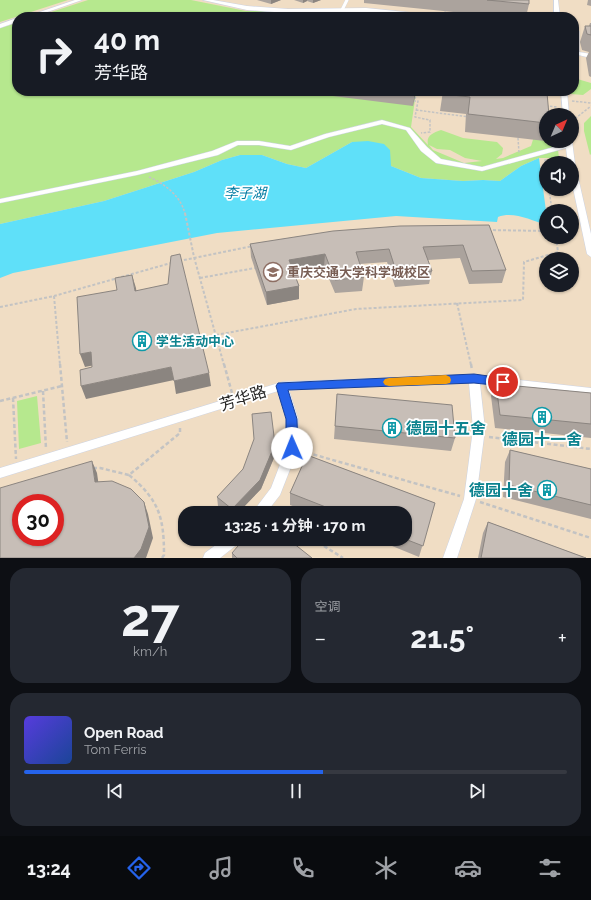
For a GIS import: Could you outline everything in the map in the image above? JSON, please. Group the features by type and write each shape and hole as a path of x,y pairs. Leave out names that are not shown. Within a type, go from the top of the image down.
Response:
{"street":[{"path":"43,12 80,0"},
{"path":"205,0 247,8 288,11 366,10 386,12"},
{"path":"556,0 557,12"},
{"path":"0,26 12,22"},
{"path":"579,32 583,32"},
{"path":"579,54 591,56"},
{"path":"564,96 565,108"},
{"path":"0,201 137,173 215,154 237,143 259,143 291,148 327,135 382,122 408,129 424,149 439,161 482,169 552,148"},
{"path":"578,196 591,254"},
{"path":"450,558 470,499 479,428 474,379"},
{"name":"芳华路","path":"0,473 282,386 474,379 591,392"},
{"path":"264,506 276,491 292,448 292,419 282,386"},
{"path":"210,558 225,546"}],"lane":[{"path":"342,10 347,0"}],"path":[{"path":"412,133 430,132 430,120 415,117 418,102 414,101 416,96"},
{"path":"564,100 591,103"},
{"path":"542,106 550,108"},
{"path":"579,115 591,106"},
{"path":"416,110 471,117"},
{"path":"518,138 520,158"},
{"path":"158,181 172,191 184,204 194,257 234,401"},
{"path":"483,230 539,231"},
{"path":"216,335 356,309 523,300 524,262 558,252 557,244"},
{"path":"0,307 54,296 194,257 254,246"},
{"path":"200,278 255,268"},
{"path":"54,296 68,452"},
{"path":"457,303 474,379"},
{"path":"0,401 62,386"},
{"path":"43,391 47,459"},
{"path":"13,398 17,468"},
{"path":"130,475 180,433 180,422"},
{"path":"478,436 591,449"},
{"path":"292,448 470,499 591,538"},
{"path":"87,468 100,468 130,475 143,486 157,507 164,529 164,555 162,558"},
{"path":"324,546 343,558"}],"shaded area":[{"name":"重庆交通大学科学城校区","path":"0,0 591,0 591,558 0,558"}],"green space":[{"path":"0,0 68,0 31,12 12,12 12,18 0,22"},
{"path":"88,0 191,0 246,11 348,12 51,12"},
{"path":"12,24 12,96 416,96 411,127 428,145 430,135 441,130 463,138 497,142 503,148 502,154 496,159 503,158 531,146 539,121 539,148 558,148 559,156 539,156 539,158 521,166 500,181 463,181 421,178 391,166 352,142 306,168 287,164 262,155 240,155 222,160 194,172 104,201 0,224 0,28","holes":["429,145 437,149 450,150 465,158 482,161 464,163 433,150"]},
{"path":"579,79 591,83 591,89 583,95 579,95"},
{"path":"591,116 590,155 584,131 584,123"},
{"path":"37,396 41,443 19,449 17,401"}],"water":[{"name":"李子湖","path":"368,141 384,144 390,150 391,166 421,178 463,181 500,181 521,166 539,158 539,196 544,196 545,204 539,204 539,223 510,215 498,217 497,222 396,216 217,233 13,273 0,278 0,224 104,201 194,172 222,160 240,155 262,155 287,164 306,168 352,142"}],"building":[{"path":"487,0 529,0 529,4"},
{"path":"585,26 591,26 591,35 587,34"},
{"path":"461,96 547,96 548,108 539,108 539,122 468,114 470,97"},
{"path":"489,225 506,270 472,271 463,245 423,247 432,271 397,274 389,249 356,252 364,277 335,280 325,254 289,260 299,286 266,292 250,244 333,231 400,226"},
{"name":"学生活动中心","path":"180,254 209,373 174,381 171,367 81,386 80,370 92,367 91,352 80,354 77,297 117,290 115,278 132,275 135,291 168,284 171,256"},
{"path":"496,384 591,393 591,424 500,415"},
{"path":"337,394 452,405 455,438 335,426"},
{"path":"271,412 275,444 260,480 235,506 228,506 217,497 243,469 254,439 252,414"},
{"path":"510,450 591,469 591,505 509,485"},
{"path":"307,455 435,503 423,546 412,542 412,506 323,506 290,493"},
{"path":"92,461 95,482 112,481 131,489 144,502 149,527 141,549 134,558 0,558 0,488"},
{"path":"488,522 586,558 481,558"},
{"path":"238,546 297,546 312,558 237,558 232,553"}],"slow traffic":[{"path":"389,382 446,380"}],"place":[{"name":"重庆交通大学科学城校区","path":"273,272"},
{"name":"学生活动中心","path":"142,341"},
{"name":"德园十一舍","path":"542,417"},
{"name":"德园十五舍","path":"392,428"},
{"name":"德园十舍","path":"547,490"}],"route":[{"path":"292,448 292,419 282,386 474,379 503,382"}]}
